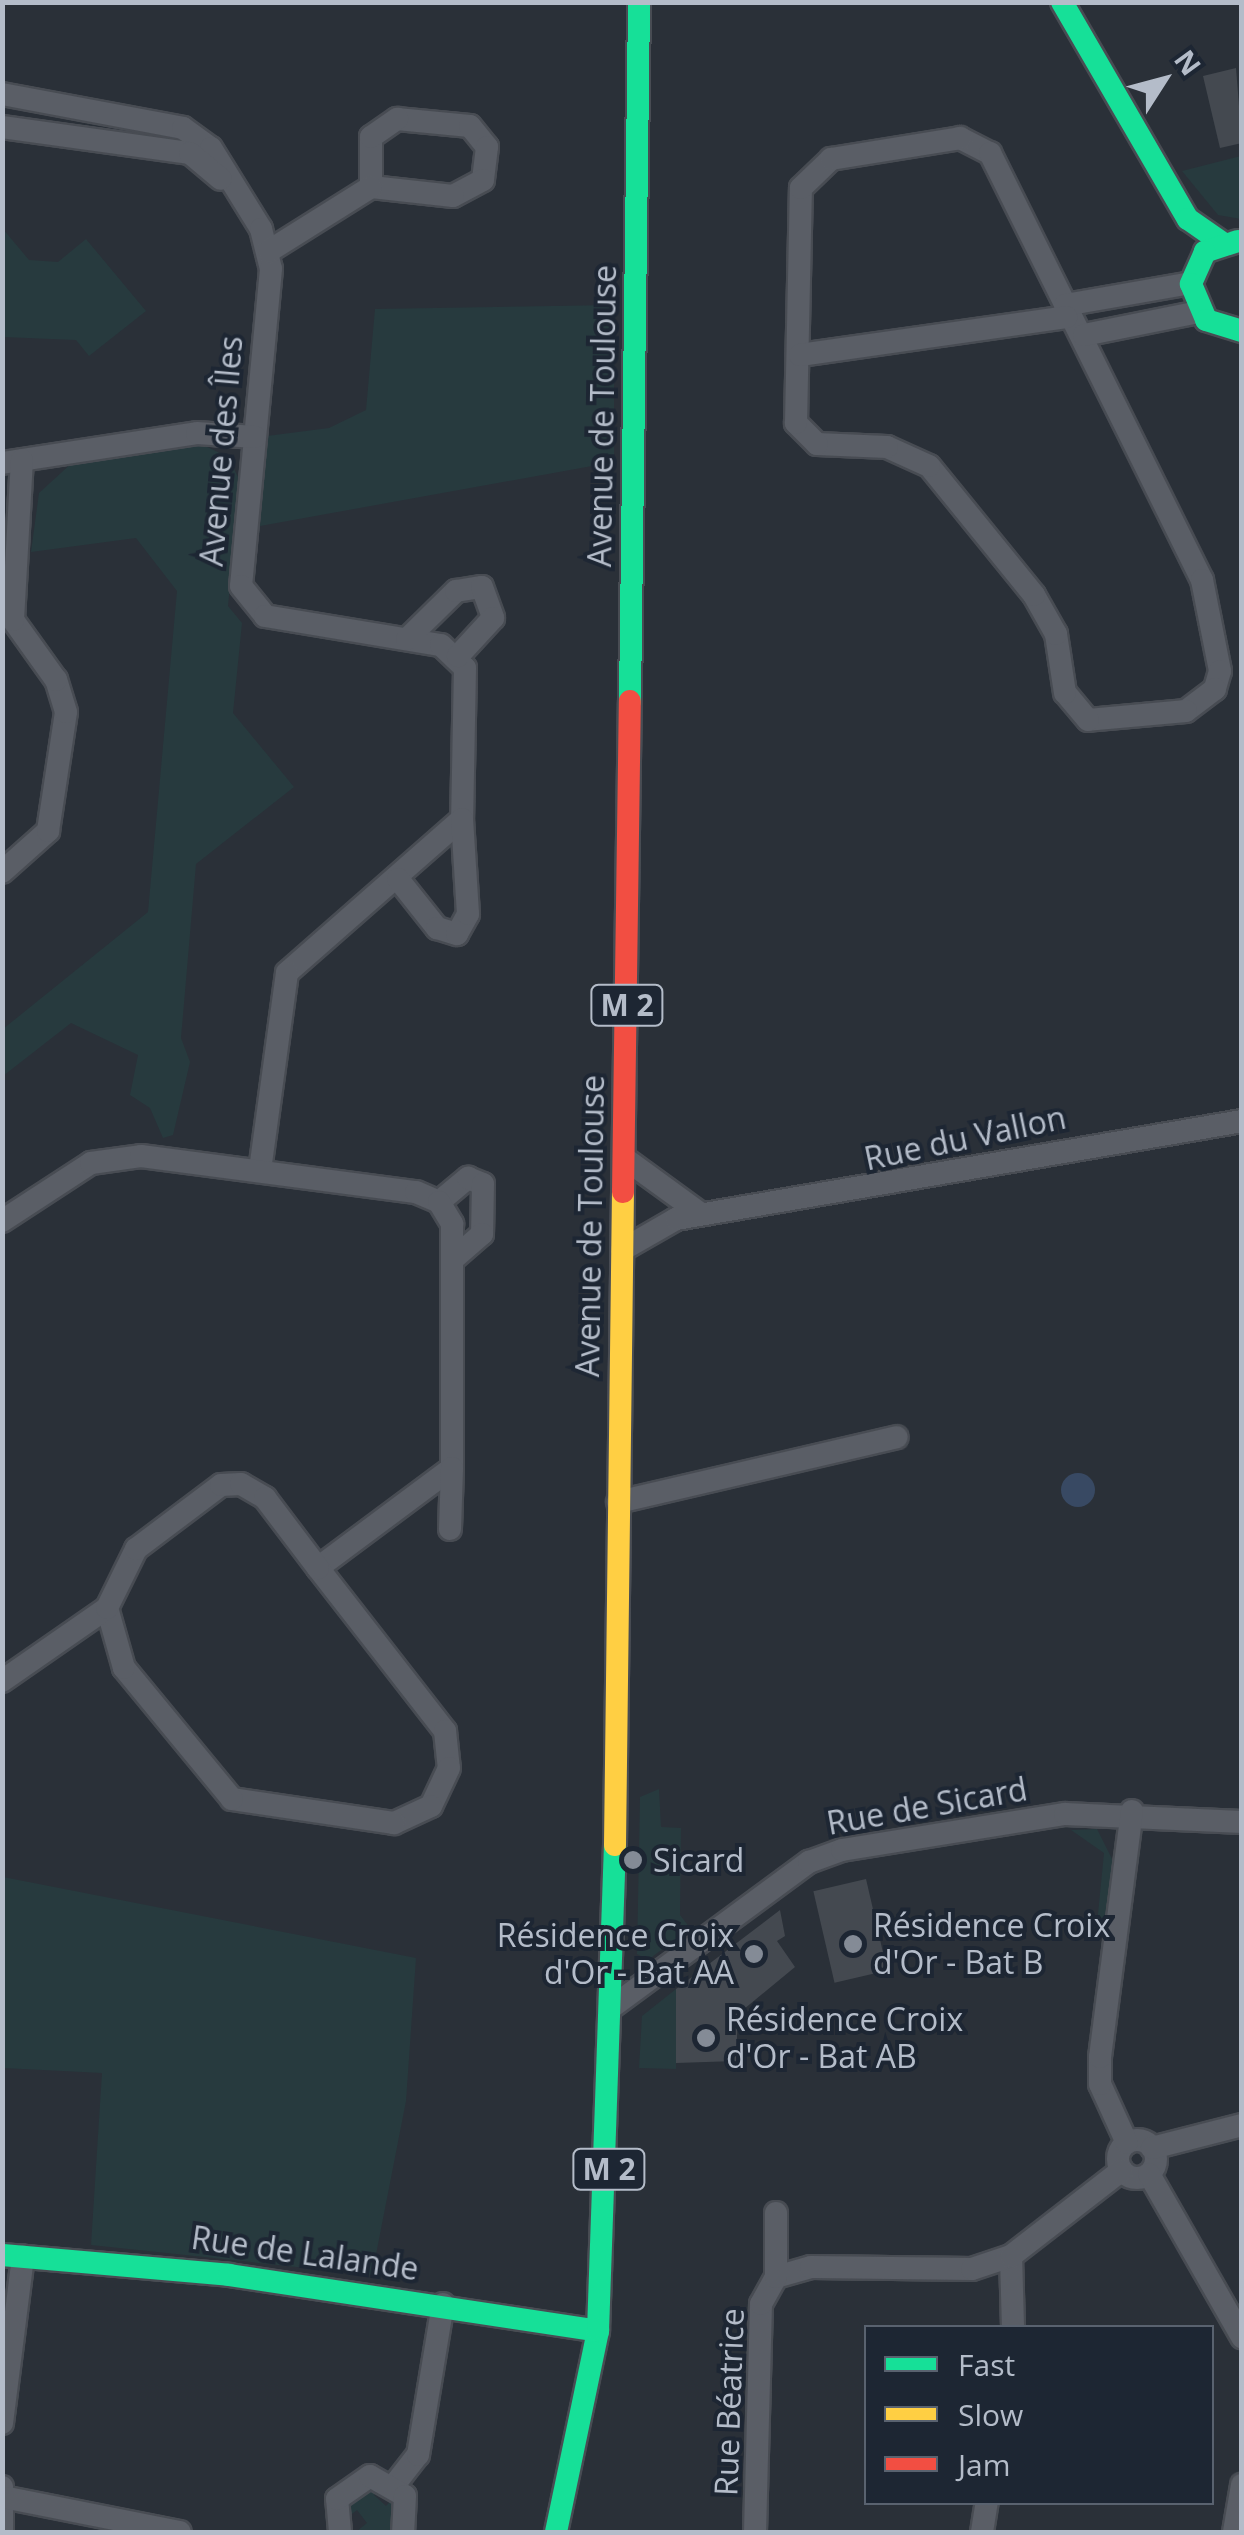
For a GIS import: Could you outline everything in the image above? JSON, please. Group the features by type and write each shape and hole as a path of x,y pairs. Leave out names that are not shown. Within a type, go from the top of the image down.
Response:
{"main road":[{"name":"Avenue de Toulouse","path":"598,2330 612,2007 639,2"},
{"path":"1062,2 1188,219 1200,258 1191,283 1199,312 1238,334"},
{"path":"1188,219 1231,242"},
{"path":"1200,258 1231,242"},
{"name":"Rue de Lalande","path":"13,2255 443,2304 598,2330"},
{"name":"M 2","path":"556,2532 598,2330"}],"street":[{"path":"2,94 183,128 211,148 265,240"},
{"path":"398,119 470,126 488,147 483,180 470,192 384,195 371,187 372,137 398,119"},
{"path":"2,127 190,153 265,240"},
{"path":"960,138 979,143 1066,310 1084,335 1215,621 1215,688 1186,711 1103,723 1074,710 1034,595 929,466 887,447 851,452 803,438 801,188 831,159 960,138"},
{"path":"265,240 371,187"},
{"name":"Avenue des Îles","path":"265,240 255,438 238,566 251,604 285,623 407,639 458,656"},
{"path":"800,355 1066,310 1191,283"},
{"path":"1084,335 1199,312"},
{"path":"2,872 48,830 66,712 56,680 13,620 12,462 197,433 255,438"},
{"path":"398,879 436,928 458,934 468,914 462,820 468,683 458,656 494,618 482,587 456,591 407,639"},
{"path":"260,1170 286,973 462,820"},
{"name":"Rue du Vallon","path":"622,1250 655,1226 701,1214 872,1192 1020,1155 1242,1121"},
{"path":"2,1221 63,1176 114,1157 260,1170 439,1202 468,1178 483,1184 482,1234 456,1258"},
{"path":"624,1158 701,1214"},
{"path":"439,1202 456,1258 450,1529"},
{"path":"618,1502 897,1437"},
{"path":"318,1568 452,1468"},
{"path":"2,1681 108,1608 136,1549 230,1483 266,1498 445,1731 443,1790 415,1818 394,1823 232,1799 124,1668 108,1608"},
{"path":"1013,2325 1011,2256 1122,2170 1127,2143 1106,2104 1100,2056 1132,1811"},
{"name":"Rue de Sicard","path":"612,2007 809,1862 901,1839 1132,1811 1242,1822"},
{"path":"1127,2143 1152,2148 1242,2125"},
{"path":"1152,2148 1149,2174 1242,2337"},
{"path":"1122,2170 1149,2174"},
{"name":"Rue Béatrice","path":"755,2532 762,2304 776,2278 776,2213"},
{"path":"2,2422 13,2255"},
{"name":"Rue Béatrice","path":"776,2278 811,2266 972,2269 1011,2256"},
{"path":"394,2484 418,2454 443,2304"},
{"path":"340,2532 334,2510 350,2483 370,2476 394,2484 408,2506 403,2532"},
{"path":"1234,2532 1242,2485"},
{"path":"2,2530 5,2492 180,2532"},
{"path":"982,2532 986,2505"}],"green space":[{"path":"1241,156 1241,219 1218,215 1182,171"},
{"path":"3,229 29,260 58,262 86,239 146,311 89,356 76,340 3,337"},
{"path":"614,305 614,462 260,526 267,436 329,428 366,410 375,309"},
{"path":"197,442 228,457 240,481 228,606 242,623 233,713 294,787 196,864 181,1038 190,1062 173,1135 163,1138 150,1108 130,1095 138,1055 71,1023 3,1076 3,1029 148,912 177,591 136,538 31,552 39,493 74,461"},
{"path":"659,1789 661,1827 681,1828 680,1915 690,1928 648,1960 637,1954 640,1797"},
{"path":"1097,1829 1115,1865 1108,1921 1097,1924 1104,1853 1071,1830"},
{"path":"3,1877 416,1958 406,2101 372,2275 91,2245 102,2073 3,2068"},
{"path":"676,1989 676,2069 639,2068 642,2016"},
{"path":"385,2483 374,2495 386,2506 397,2494 396,2530 356,2532 367,2523 357,2510 344,2520 347,2494"}],"water":[{"path":"1078,1473 1090,1478 1095,1490 1090,1502 1078,1507 1066,1502 1061,1490 1066,1478"}],"building":[{"path":"1236,68 1242,143 1220,148 1203,76"},
{"name":"Résidence Croix d'Or - Bat B","path":"866,1879 887,1971 835,1983 813,1891"},
{"path":"780,1910 785,1936 777,1941 795,1967 738,2014 736,2061 676,2063 676,1989"}],"traffic: fast":[{"path":"630,701 639,2"},
{"path":"1062,2 1188,219 1221,242"},
{"path":"1238,241 1205,252 1191,284 1206,320 1242,331"},
{"path":"556,2532 598,2331 615,1845"},
{"path":"2,2255 229,2275 598,2331"}],"traffic: slow":[{"path":"615,1845 623,1192"}],"traffic: jam":[{"path":"623,1192 630,701"}],"place":[{"name":"Sicard","path":"633,1860"},
{"name":"Résidence Croix d'Or - Bat B","path":"853,1944"},
{"name":"Résidence Croix d'Or - Bat AA","path":"754,1954"},
{"name":"Résidence Croix d'Or - Bat AB","path":"706,2038"}]}
